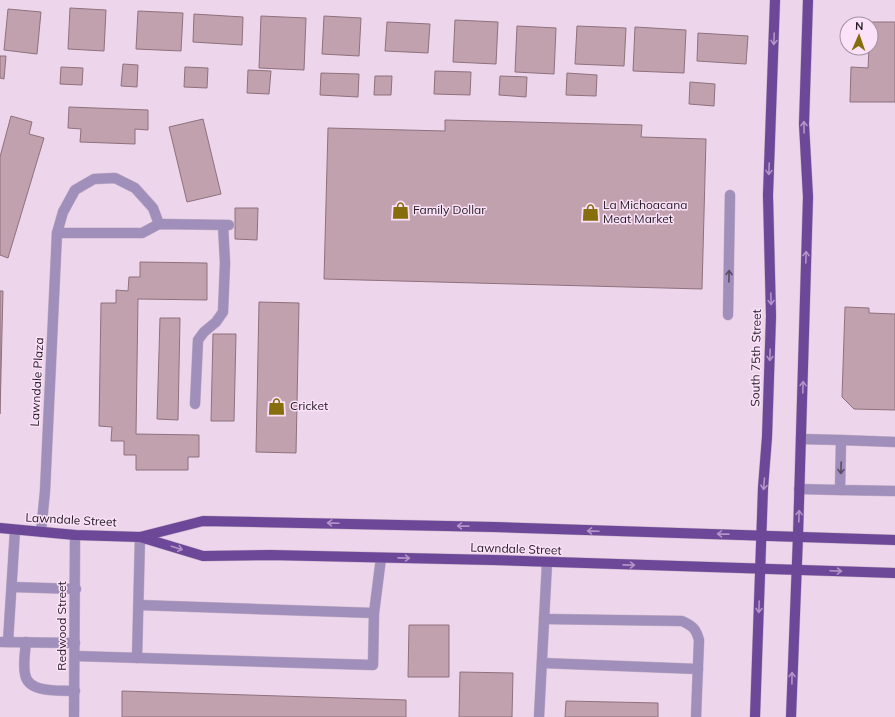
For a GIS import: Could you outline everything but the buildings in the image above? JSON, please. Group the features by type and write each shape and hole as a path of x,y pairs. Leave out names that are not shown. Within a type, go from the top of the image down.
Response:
{"main road":[{"name":"South 75th Street","path":"755,717 763,488 768,437 771,316 768,195 775,0"},
{"path":"791,717 808,197 804,124 808,0"},
{"name":"Lawndale Street","path":"140,537 203,521 272,521 895,540"},
{"name":"Lawndale Street","path":"0,528 75,535 140,537 203,556 270,555 895,573"}],"street":[{"name":"Lawndale Plaza","path":"41,532 46,491 57,233 63,212 75,190 94,178 115,178 135,188 153,208 159,224"},
{"path":"728,315 730,195"},
{"path":"57,233 142,233 159,224 226,225 223,312 216,322 204,332 198,340 195,404"},
{"path":"801,439 895,442"},
{"path":"840,490 841,440"},
{"path":"799,489 895,491"},
{"path":"15,530 12,587 4,642 75,643"},
{"name":"Redwood Street","path":"74,717 76,656 75,535"},
{"path":"137,658 140,537"},
{"path":"76,656 373,665 374,613 381,558"},
{"path":"539,717 547,563"},
{"path":"12,587 76,589"},
{"path":"139,605 374,613"},
{"path":"544,619 682,621 690,625 696,631 699,640 696,717"},
{"path":"26,642 25,675 28,682 35,687 44,690 75,691"},
{"path":"542,663 698,669"}],"place":[{"name":"Family Dollar","path":"400,210"},
{"name":"La Michoacana Meat Market","path":"590,212"},
{"name":"Cricket","path":"277,406"}]}
